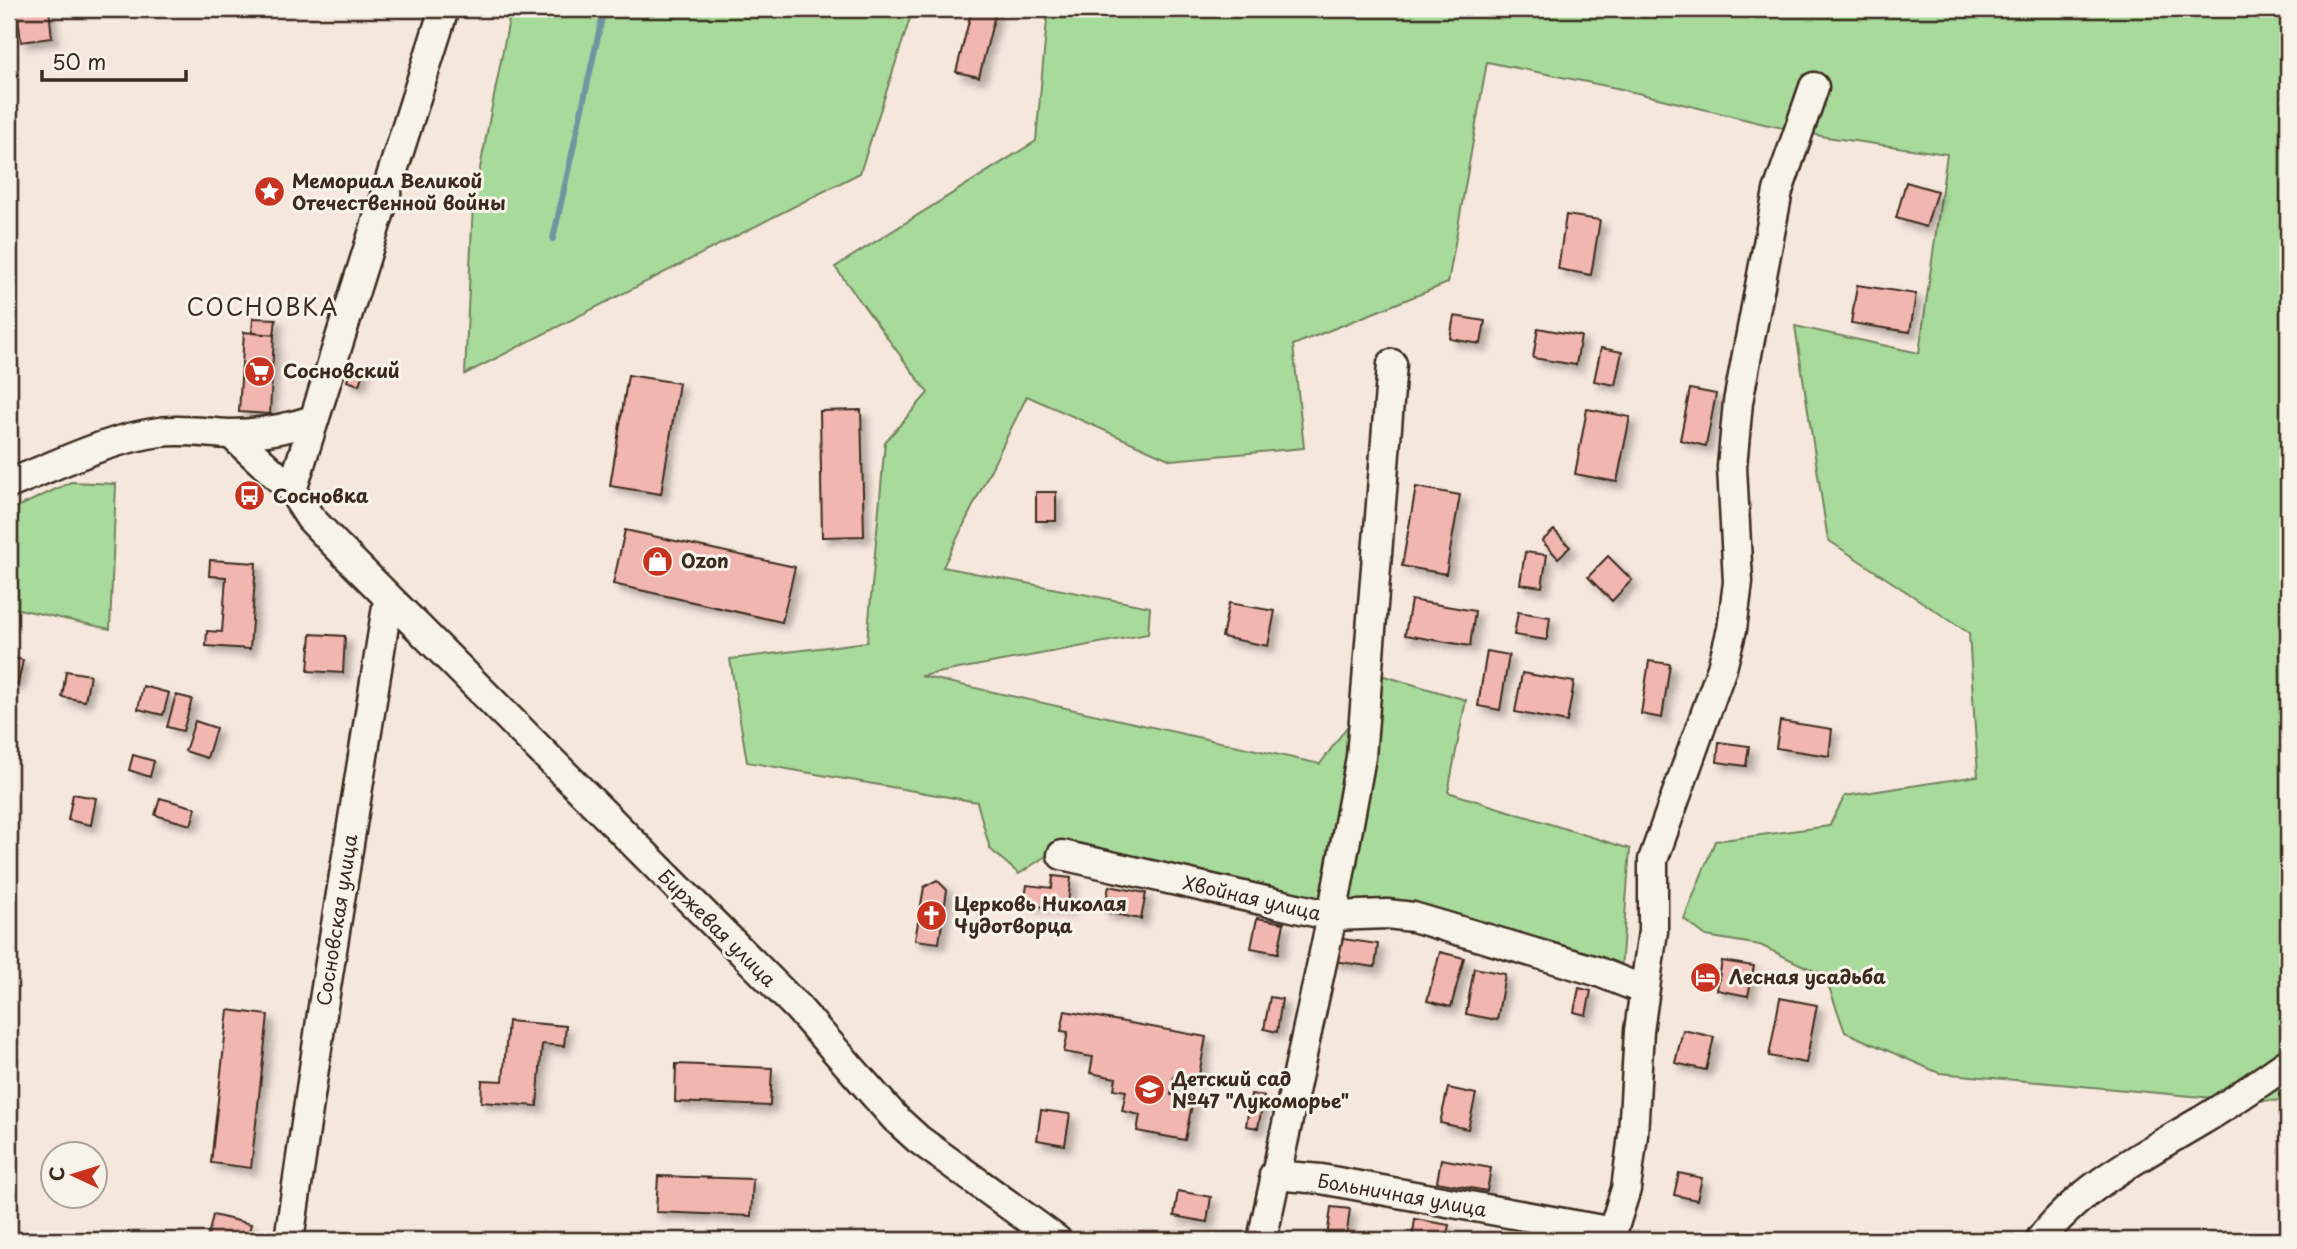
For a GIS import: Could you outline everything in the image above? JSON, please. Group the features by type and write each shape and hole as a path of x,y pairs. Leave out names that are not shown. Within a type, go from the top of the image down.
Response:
{"street":[{"path":"292,490 444,9"},
{"path":"1611,1236 1626,1189 1633,1135 1636,1066 1653,931 1653,860 1722,668 1732,629 1738,582 1732,467 1738,402 1778,191 1814,87"},
{"path":"1262,1240 1332,916 1361,757 1392,364"},
{"path":"9,484 125,440 186,430 230,434 263,432 313,421"},
{"name":"Биржевая улица","path":"230,434 292,490 310,518 388,600 797,1007 895,1118 918,1139 1057,1240"},
{"name":"Сосновская улица","path":"289,1240 324,1000 388,600"},
{"name":"Хвойная улица","path":"1062,855 1332,916 1387,914 1412,918 1596,971 1644,990"},
{"path":"2040,1240 2060,1215 2110,1175 2235,1100 2288,1063"},
{"name":"Больничная улица","path":"1274,1175 1321,1179 1611,1236"}],"green space":[{"path":"511,9 913,9 860,173 465,374 473,204"},
{"path":"1048,9 2288,9 2288,1101 2235,1100 1939,1073 1845,1032 1825,976 1760,945 1706,936 1684,919 1715,841 1829,826 1845,796 1978,776 1969,633 1828,540 1795,326 1919,353 1947,154 1826,137 1621,89 1487,62 1448,283 1293,345 1304,448 1171,460 1027,396 943,567 1150,607 1148,634 921,676 1320,764 1384,676 1466,700 1448,792 1630,849 1621,970 1298,902 1062,845 1019,874 990,849 977,802 747,762 730,659 867,642 885,442 928,393 835,267 1036,141"},
{"path":"71,482 116,484 110,629 9,607 9,511"}],"building":[{"path":"17,9 49,9 52,38 21,42"},
{"path":"972,9 996,11 979,77 956,72"},
{"path":"1906,182 1937,191 1926,227 1896,218"},
{"path":"1566,215 1600,220 1591,275 1558,269"},
{"path":"1857,285 1916,294 1910,332 1851,323"},
{"path":"1454,316 1485,321 1481,344 1450,339"},
{"path":"253,318 276,319 274,335 252,333"},
{"path":"1538,328 1581,336 1576,365 1533,358"},
{"path":"244,332 274,335 270,414 239,412"},
{"path":"1601,348 1622,352 1615,385 1594,381"},
{"path":"352,366 364,369 359,385 347,381"},
{"path":"628,375 679,383 661,494 610,486"},
{"path":"1690,389 1716,394 1706,446 1680,440"},
{"path":"1587,409 1630,417 1617,482 1575,474"},
{"path":"861,410 864,536 822,537 820,411"},
{"path":"1416,487 1460,495 1446,574 1402,566"},
{"path":"1036,492 1056,492 1056,521 1036,521"},
{"path":"625,530 795,567 782,622 613,584"},
{"path":"1554,530 1570,547 1558,558 1542,541"},
{"path":"1525,552 1547,555 1542,587 1520,584"},
{"path":"1608,556 1632,580 1612,601 1588,577"},
{"path":"210,560 256,563 250,649 206,646 207,631 222,632 226,577 209,576"},
{"path":"1411,600 1475,611 1470,646 1405,635"},
{"path":"1229,603 1275,611 1268,646 1222,637"},
{"path":"1518,612 1550,617 1547,640 1514,635"},
{"path":"311,634 345,636 343,673 308,671"},
{"path":"1487,651 1509,655 1500,710 1478,706"},
{"path":"9,657 23,660 18,684 9,682"},
{"path":"1649,661 1670,664 1662,718 1641,714"},
{"path":"66,671 90,675 85,701 62,697"},
{"path":"1522,673 1574,682 1567,722 1515,712"},
{"path":"143,686 169,693 163,715 138,709"},
{"path":"176,695 192,699 183,731 167,727"},
{"path":"195,721 216,728 207,758 185,751"},
{"path":"1780,721 1832,729 1829,756 1776,748"},
{"path":"1719,742 1749,746 1746,766 1717,762"},
{"path":"133,755 154,761 150,777 129,770"},
{"path":"73,794 96,798 91,825 68,820"},
{"path":"160,798 196,808 191,825 155,815"},
{"path":"1053,876 1071,878 1067,910 1024,904 1027,885 1052,888"},
{"name":"Церковь Николая Чудотворца","path":"937,880 947,890 939,943 915,940 924,887"},
{"path":"1109,886 1146,893 1141,919 1104,912"},
{"path":"1257,918 1284,923 1278,953 1251,948"},
{"path":"1336,938 1378,944 1375,967 1333,961"},
{"path":"1440,952 1464,958 1451,1007 1427,1001"},
{"path":"1722,961 1754,966 1748,996 1717,990"},
{"path":"1474,968 1505,974 1497,1020 1466,1014"},
{"path":"1579,988 1591,991 1586,1015 1574,1012"},
{"path":"1270,997 1282,999 1277,1032 1264,1029"},
{"path":"1780,998 1817,1005 1806,1063 1769,1056"},
{"path":"228,1010 268,1015 251,1168 211,1163"},
{"path":"1065,1011 1206,1037 1198,1080 1174,1076 1171,1095 1193,1099 1185,1140 1137,1131 1140,1115 1122,1111 1126,1091 1114,1089 1116,1078 1090,1073 1093,1057 1064,1052 1068,1032 1061,1031"},
{"path":"508,1021 566,1026 564,1046 542,1044 537,1106 481,1102 482,1080 503,1081"},
{"path":"1683,1030 1714,1037 1706,1070 1675,1063"},
{"path":"676,1064 772,1068 770,1106 675,1102"},
{"path":"1448,1088 1476,1094 1468,1129 1440,1123"},
{"path":"1251,1094 1264,1096 1258,1128 1246,1126"},
{"path":"1041,1110 1070,1114 1065,1145 1037,1140"},
{"path":"1441,1159 1491,1168 1487,1191 1437,1182"},
{"path":"1679,1173 1702,1178 1697,1200 1674,1195"},
{"path":"658,1176 753,1179 751,1216 656,1212"},
{"path":"1178,1191 1211,1197 1207,1222 1174,1216"},
{"path":"1331,1207 1350,1209 1346,1239 1327,1237"},
{"path":"213,1215 251,1224 247,1240 207,1240"},
{"path":"1415,1219 1449,1225 1446,1240 1412,1240"}],"waterway":[{"path":"553,239 604,9"}],"place":[{"name":"Мемориал Великой Отечественной войны","path":"269,192"},
{"name":"Сосновский","path":"260,371"},
{"name":"Сосновка","path":"250,496"},
{"name":"Ozon","path":"658,561"},
{"name":"Церковь Николая Чудотворца","path":"931,915"},
{"name":"Лесная усадьба","path":"1706,977"},
{"name":"Детский сад №47 \"Лукоморье\"","path":"1149,1090"}],"district":[{"name":"СОСНОВКА","path":"263,308"}]}
